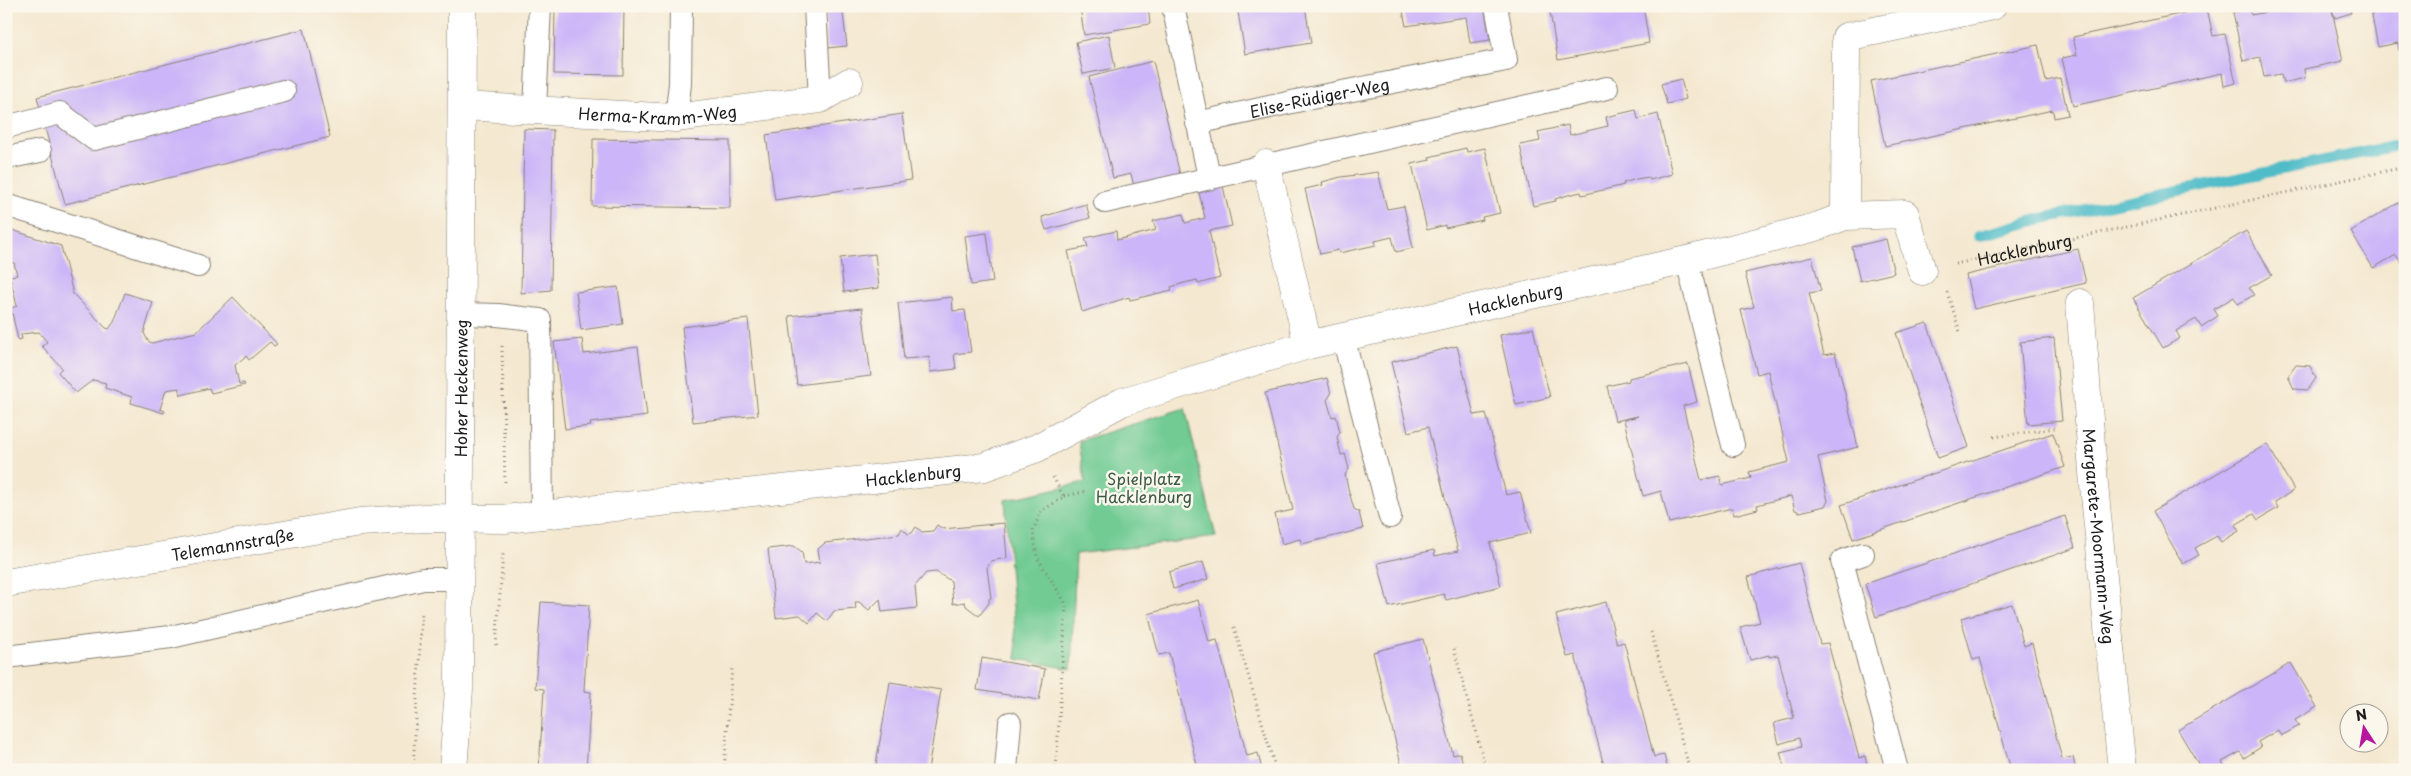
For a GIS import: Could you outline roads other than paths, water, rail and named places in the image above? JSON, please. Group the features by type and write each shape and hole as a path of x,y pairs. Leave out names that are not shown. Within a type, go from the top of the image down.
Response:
{"street":[{"name":"Hoher Heckenweg","path":"453,770 459,689 462,6"},
{"path":"1845,216 1846,37 1992,6"},
{"name":"Herma-Kramm-Weg","path":"462,106 676,118 820,99 849,82"},
{"path":"1266,164 1308,345"},
{"name":"Hacklenburg","path":"461,519 506,519 984,467 1037,448 1122,402 1308,345 1688,260 1816,227 1845,216 1905,214 1922,270"},
{"name":"Margarete-Moormann-Weg","path":"2080,303 2089,423 2122,770"},
{"name":"Telemannstraße","path":"6,583 360,522 425,518 461,519"}],"lane":[{"path":"535,109 540,6"},
{"path":"676,118 680,84 681,6"},
{"path":"815,6 820,99"},
{"path":"1173,6 1209,177"},
{"name":"Elise-Rüdiger-Weg","path":"1197,123 1301,100 1506,60 1496,6"},
{"path":"1105,202 1606,88"},
{"path":"6,127 60,113 94,139 284,91"},
{"path":"6,158 40,151"},
{"path":"6,205 198,266"},
{"path":"1688,260 1733,445"},
{"path":"461,314 498,315 540,320 542,515"},
{"path":"1343,337 1390,516"},
{"path":"1863,554 1842,561 1897,770"},
{"path":"6,657 171,638 423,579 460,579"},
{"path":"1006,770 1010,723"}],"waterway":[{"path":"1979,236 2040,219 2405,144"}],"park label":[{"name":"Spielplatz Hacklenburg","path":"1144,487"}]}
